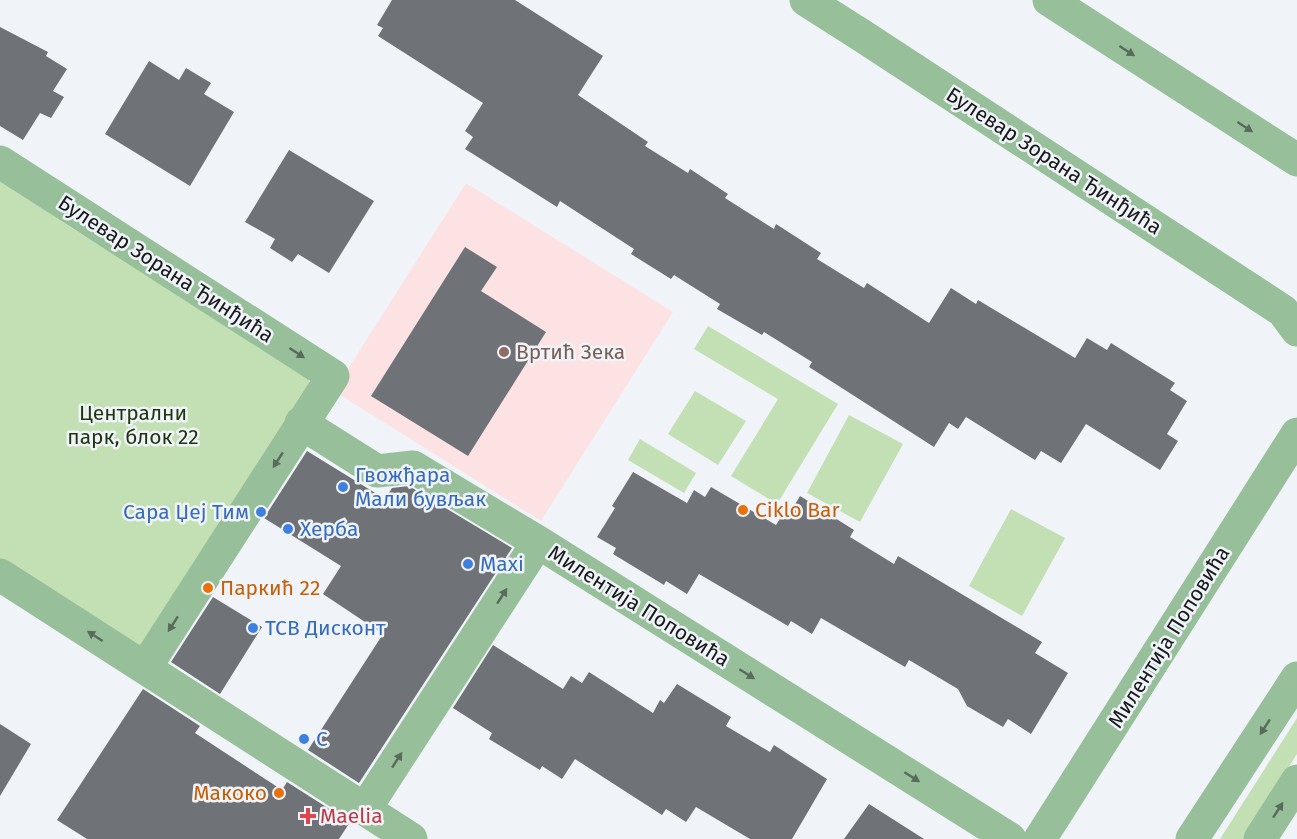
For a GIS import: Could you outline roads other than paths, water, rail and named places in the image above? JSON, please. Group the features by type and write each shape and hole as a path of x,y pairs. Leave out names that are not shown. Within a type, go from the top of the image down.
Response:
{"street":[{"name":"Булевар Зорана Ђинђића","path":"806,0 1282,311 1297,330"},
{"path":"1048,0 1297,160"},
{"name":"Булевар Зорана Ђинђића","path":"0,162 333,376 301,423"},
{"path":"145,668 301,423 377,471 412,467 537,542"},
{"name":"Милентија Поповића","path":"1040,839 1297,434"},
{"name":"Милентија Поповића","path":"365,809 537,542 1010,839"},
{"path":"0,575 411,839"},
{"path":"1192,839 1297,678"},
{"path":"1260,839 1297,781"}],"place":[{"name":"Вртић Зека","path":"504,352"},
{"name":"Гвожђара Мали бувљак","path":"343,487"},
{"name":"Ciklo Bar","path":"743,510"},
{"name":"Сара Џеј Тим","path":"261,512"},
{"name":"Херба","path":"288,529"},
{"name":"Maxi","path":"468,564"},
{"name":"Паркић 22","path":"208,588"},
{"name":"ТСВ Дисконт","path":"253,628"},
{"name":"С","path":"304,739"},
{"name":"Макоко","path":"279,793"},
{"name":"Maelia","path":"308,816"}],"park label":[{"name":"Централни парк, блок 22","path":"133,425"}]}
